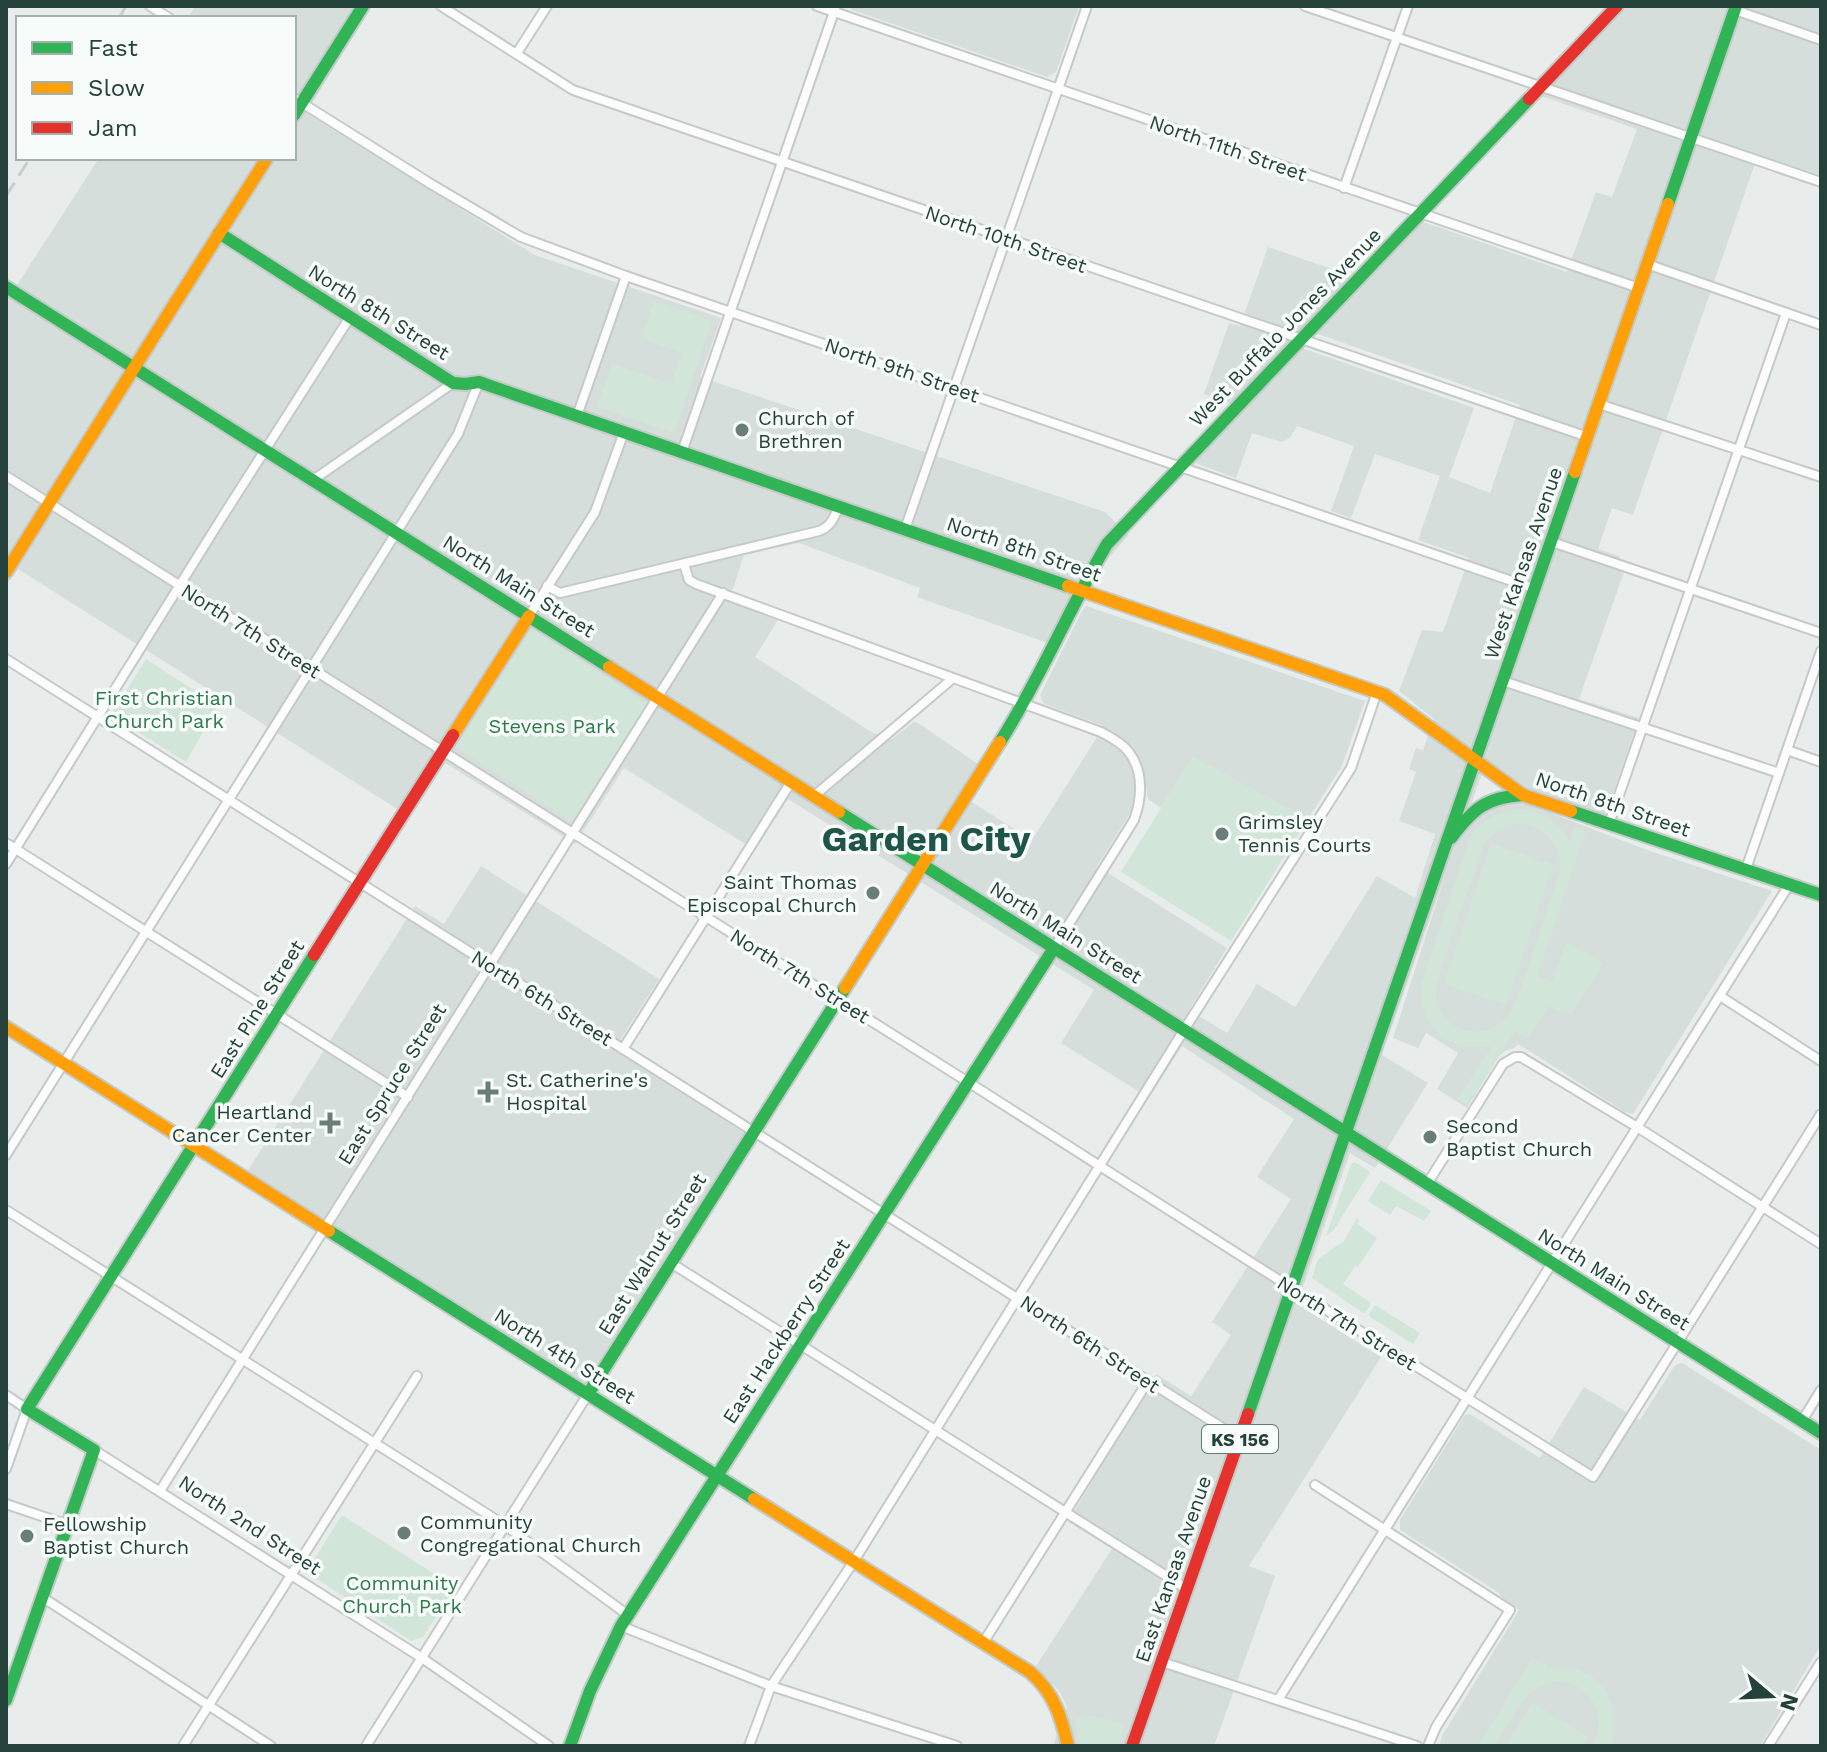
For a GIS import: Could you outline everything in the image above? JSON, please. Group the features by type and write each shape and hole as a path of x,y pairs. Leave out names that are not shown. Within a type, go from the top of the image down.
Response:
{"main road":[{"path":"298,100 363,6"},
{"name":"West Buffalo Jones Avenue","path":"921,865 1024,704 1080,590 1107,544 1617,6"},
{"name":"West Kansas Avenue","path":"1347,1133 1736,8"},
{"path":"6,572 266,160"},
{"name":"North 8th Street","path":"219,233 453,383 479,382 1377,692 1523,795 1821,895"},
{"name":"North Main Street","path":"6,287 1821,1433"},
{"name":"East Pine Street","path":"27,1409 529,616"},
{"path":"1447,844 1469,814 1487,800 1505,795 1523,795"},
{"name":"East Walnut Street","path":"588,1394 921,865"},
{"name":"East Hackberry Street","path":"570,1746 590,1691 625,1620 1054,948"},
{"name":"North 4th Street","path":"6,1027 1027,1668 1043,1682 1056,1700 1068,1746"},
{"name":"East Kansas Avenue","path":"1132,1746 1347,1133"},
{"name":"North 2nd Street","path":"27,1409 94,1450"},
{"path":"6,1700 94,1450"}],"street":[{"name":"North 10th Street","path":"441,6 573,90 1588,437"},
{"path":"517,53 547,6"},
{"name":"North 11th Street","path":"817,6 835,9 1058,89 1639,288"},
{"path":"905,529 1087,6"},
{"path":"1305,6 1821,182"},
{"path":"1344,188 1408,6"},
{"path":"1736,8 1821,40"},
{"path":"682,452 835,9"},
{"name":"North 9th Street","path":"298,100 521,237 626,276 1535,589"},
{"path":"1647,264 1821,325"},
{"path":"577,416 626,276"},
{"path":"1609,824 1786,313"},
{"path":"6,864 350,317"},
{"path":"6,1155 458,434 479,382"},
{"path":"313,480 453,383"},
{"path":"1599,404 1821,477"},
{"path":"529,616 595,512 624,432"},
{"name":"North 7th Street","path":"6,476 1593,1477 1678,1342"},
{"path":"547,586 560,593 819,531 829,526 839,506"},
{"path":"1552,542 1821,633"},
{"path":"684,564 693,582 1101,732 1129,751 1139,774 1140,805 1134,820 1054,948"},
{"name":"East Spruce Street","path":"160,1491 723,593"},
{"path":"1746,869 1821,651"},
{"name":"North 6th Street","path":"6,659 1240,1439"},
{"path":"814,796 952,679"},
{"path":"1503,681 1779,773"},
{"path":"749,1746 771,1686 854,1561 1351,768 1377,692"},
{"path":"1787,750 1821,762"},
{"path":"623,1049 791,782"},
{"path":"6,843 408,1097"},
{"path":"1278,1700 1789,885"},
{"path":"1720,996 1821,1061"},
{"path":"1427,1184 1503,1064 1515,1057 1528,1060 1821,1244"},
{"path":"1678,1342 1821,1114"},
{"path":"6,1210 506,1526 625,1620 771,1686 957,1746"},
{"path":"671,1263 1187,1589"},
{"path":"183,1746 417,1376"},
{"path":"983,1643 1148,1381"},
{"path":"1802,1421 1821,1390"},
{"name":"East Walnut Street","path":"366,1746 588,1394"},
{"name":"North 2nd Street","path":"6,1395 27,1409"},
{"name":"East Pine Street","path":"6,1469 27,1409"},
{"name":"North 2nd Street","path":"94,1450 422,1658 549,1746"},
{"path":"1315,1485 1510,1610 1436,1727 1428,1746"},
{"path":"6,1504 68,1525"},
{"path":"42,1597 271,1746"},
{"path":"6,1658 19,1663"},
{"path":"1162,1662 1417,1746"},
{"path":"1768,1746 1821,1662"}],"shaded area":[{"path":"195,6 372,6 306,113 535,255 721,318 700,377 1105,512 1129,535 1103,564 1059,647 917,597 920,588 799,543 744,555 733,589 726,600 778,620 755,657 873,733 892,739 915,721 978,764 959,794 1032,840 1104,726 1044,704 1040,695 1086,606 1365,701 1342,766 1308,819 1193,758 1161,808 1148,799 1146,788 1097,866 1227,948 1189,1010 1227,1033 1257,984 1295,1007 1377,876 1415,898 1435,834 1399,821 1416,772 1409,769 1416,748 1423,750 1434,719 1399,691 1422,630 1443,632 1469,558 1418,540 1440,476 1375,454 1351,518 1331,511 1354,446 1297,426 1290,438 1281,442 1252,433 1236,478 1195,463 1244,408 1204,394 1229,323 1240,326 1268,247 1364,280 1421,221 1567,272 1596,192 1612,197 1637,129 1541,96 1625,6 1821,6 1821,175 1758,155 1633,515 1612,508 1598,549 1619,556 1624,572 1579,699 1639,718 1605,816 1532,791 1487,760 1459,838 1484,807 1515,799 1647,850 1772,891 1633,1114 1625,1112 1518,1044 1499,1056 1467,1108 1437,1089 1458,1053 1426,1033 1418,1048 1393,1038 1446,873 1382,1055 1428,1083 1375,1168 1350,1153 1297,1304 1381,1357 1249,1566 1275,1576 1214,1746 1053,1746 1067,1706 1059,1691 1036,1666 1112,1549 1068,1522 1156,1374 1191,1396 1231,1335 1212,1322 1291,1199 1257,1177 1294,1119 1182,1046 1149,1098 1061,1043 1094,990 788,799 755,850 624,768 575,844 445,763 410,817 18,569 6,586 6,302 98,160 296,160 296,16 189,16","holes":["1315,333 1520,405 1490,493 1449,477 1474,408 1302,348"]},
{"path":"849,6 1079,6 1056,72 1047,77 852,10"},
{"name":"St. Catherine's Hospital","path":"481,866 659,979 614,1050 744,1133 584,1386 247,1172 415,906 444,924"},
{"path":"1682,1363 1821,1450 1821,1645 1760,1746 1439,1746 1442,1736 1519,1610 1499,1593 1400,1530 1400,1520 1465,1415 1470,1414 1540,1458 1584,1387 1640,1420 1675,1365"}],"green space":[{"path":"654,301 712,321 674,433 597,407 612,364 671,384 682,353 641,338"},
{"name":"Stevens Park","path":"532,629 649,705 573,822 456,747"},
{"name":"First Christian Church Park","path":"146,659 218,706 186,762 111,715"},
{"name":"Grimsley Tennis Courts","path":"1193,757 1308,819 1231,941 1121,872"},
{"path":"1512,810 1527,810 1542,815 1555,823 1570,842 1575,827 1586,831 1537,977 1552,982 1566,944 1572,944 1603,964 1572,1013 1564,1014 1549,1006 1528,1038 1515,1031 1467,1105 1457,1099 1492,1046 1463,1045 1440,1034 1425,1013 1421,984 1472,833 1487,819","holes":["1528,825 1550,839 1560,872 1516,1003 1506,1018 1494,1027 1480,1031 1466,1030 1453,1025 1443,1015 1437,1001 1436,983 1484,843 1499,829"]},
{"path":"1491,844 1553,865 1506,1005 1444,984"},
{"path":"1355,1162 1370,1172 1333,1231 1326,1236 1351,1164"},
{"path":"1381,1180 1431,1211 1424,1221 1396,1206 1390,1215 1368,1201"},
{"path":"1357,1218 1357,1224 1377,1238 1343,1284 1371,1303 1363,1313 1312,1278 1318,1259 1344,1241"},
{"path":"1375,1305 1420,1333 1413,1344 1370,1317"},
{"name":"Community Church Park","path":"342,1515 455,1587 423,1637 411,1641 308,1573"},
{"path":"1533,1657 1546,1665 1545,1668 1578,1670 1602,1686 1613,1713 1614,1729 1610,1746 1592,1746 1599,1717 1595,1704 1576,1686 1563,1682 1549,1683 1535,1689 1517,1708 1495,1746 1478,1746"},
{"path":"1533,1703 1588,1737 1583,1746 1506,1746"},
{"path":"1084,1714 1125,1724 1118,1746 1080,1746 1075,1718"}],"railway":[{"path":"120,16 126,6"},
{"path":"6,196 29,160"}],"traffic: fast":[{"path":"296,112 363,6"},
{"path":"1668,204 1736,6"},
{"path":"1000,742 1107,544 1529,99"},
{"path":"219,233 453,383 479,382 1068,586"},
{"path":"6,287 609,667"},
{"path":"1248,1414 1575,472"},
{"path":"1451,838 1481,806 1499,798 1523,795"},
{"path":"1571,811 1821,895"},
{"path":"839,812 1347,1133"},
{"path":"570,1746 590,1691 621,1626 1054,948"},
{"path":"6,1700 94,1450 27,1409 314,955"},
{"path":"588,1394 845,988"},
{"path":"1347,1133 1821,1433"},
{"path":"329,1231 754,1499"}],"traffic: slow":[{"path":"134,368 266,160"},
{"path":"1575,472 1668,204"},
{"path":"6,572 134,368"},
{"path":"1068,586 1385,695 1523,795 1571,811"},
{"path":"453,735 529,616"},
{"path":"609,667 839,812"},
{"path":"845,988 1000,742"},
{"path":"6,1027 329,1231"},
{"path":"754,1499 1030,1672 1045,1688 1055,1706 1068,1746"}],"traffic: jam":[{"path":"1529,99 1617,6"},
{"path":"314,955 453,735"},
{"path":"1132,1746 1248,1414"}],"place":[{"name":"Church of Brethren","path":"742,430"},
{"name":"Grimsley Tennis Courts","path":"1222,834"},
{"name":"Saint Thomas Episcopal Church","path":"873,893"},
{"name":"St. Catherine's Hospital","path":"488,1092"},
{"name":"Heartland Cancer Center","path":"330,1123"},
{"name":"Second Baptist Church","path":"1430,1137"},
{"name":"Community Congregational Church","path":"404,1533"},
{"name":"Fellowship Baptist Church","path":"27,1536"}],"district":[{"name":"Garden City","path":"926,839"}]}
